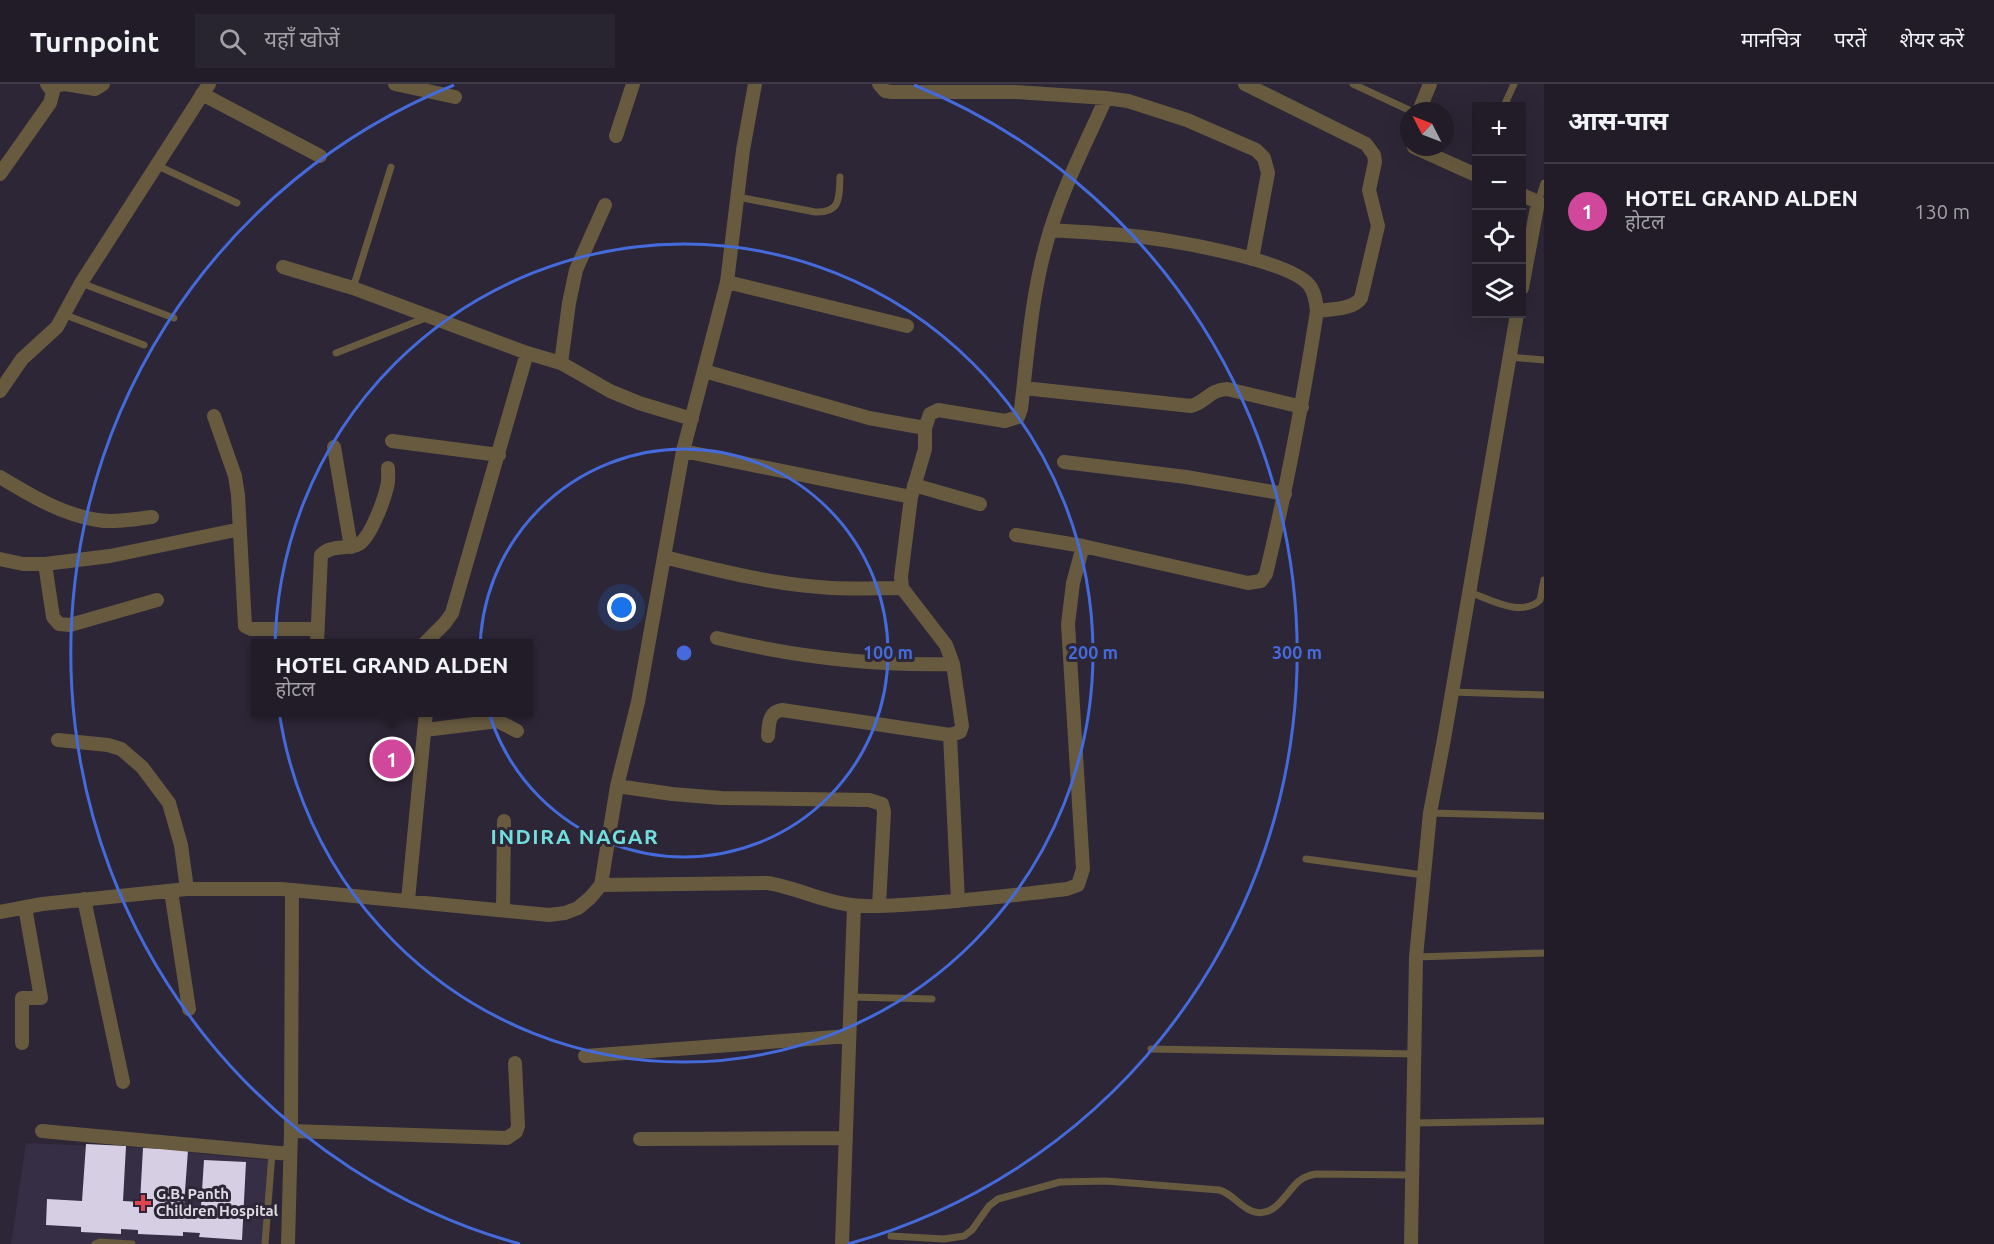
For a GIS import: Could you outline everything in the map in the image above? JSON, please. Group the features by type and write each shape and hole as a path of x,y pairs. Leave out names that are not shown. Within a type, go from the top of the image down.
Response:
{"street":[{"path":"0,174 50,103 53,97 49,86 65,84 95,89 103,84"},
{"path":"395,84 455,97"},
{"path":"616,136 633,84"},
{"path":"879,84 885,92 1017,88 1106,98 1155,108 1261,154 1267,164 1268,174 1252,258"},
{"path":"1245,84 1366,144 1374,154 1375,162 1369,190 1378,226 1361,298 1357,303 1317,311"},
{"path":"1423,102 1430,84"},
{"path":"0,912 84,899 188,889 292,890 549,915 565,913 578,908 590,898 601,885 616,786 638,702 683,452 727,282 750,85"},
{"path":"0,391 16,367 52,332 206,89 320,156"},
{"path":"768,736 772,714 782,710 950,735 962,730 953,664 946,645 902,588 901,577 913,491 925,449 925,428 930,414 938,410 1012,420 1018,417 1021,409 1038,278 1050,230 1066,187 1106,98"},
{"path":"1435,156 1472,172"},
{"path":"1526,197 1538,202 1526,264"},
{"path":"561,363 576,270 605,205"},
{"path":"1016,536 1083,546 1248,583 1261,581 1266,574 1285,494 1317,311 1315,295 1309,285 1286,269 1252,258 1135,236 1050,230"},
{"path":"283,267 353,288 527,353 561,363 610,391 639,403 692,419"},
{"path":"727,282 908,326"},
{"path":"1411,1244 1416,957 1430,813 1516,318"},
{"path":"429,639 452,613 527,353"},
{"path":"704,371 869,418 925,428"},
{"path":"1024,388 1191,406 1198,404 1210,393 1227,389 1302,407"},
{"path":"214,416 230,460 238,495 245,626 251,629 317,629"},
{"path":"392,441 499,455"},
{"path":"334,447 351,547"},
{"path":"683,452 980,504"},
{"path":"1064,462 1186,477 1285,494"},
{"path":"317,639 321,555 333,549 362,543 369,533 387,487 388,468"},
{"path":"0,477 69,513 98,520 117,521 152,517"},
{"path":"0,559 23,564 45,564 110,556 231,531"},
{"path":"601,885 767,883 786,886 831,902 854,906 879,906 958,902 1067,889 1078,885 1083,869 1068,624 1073,583 1083,546"},
{"path":"664,557 735,576 782,583 833,588 902,588"},
{"path":"45,564 53,617 59,624 70,625 157,600"},
{"path":"717,638 782,653 817,658 885,664 953,664"},
{"path":"408,900 426,717"},
{"path":"425,730 498,721 517,731"},
{"path":"950,735 958,902"},
{"path":"58,740 114,747 131,756 142,767 169,803 181,845 188,889"},
{"path":"616,786 721,798 869,800 882,804 884,812 879,906"},
{"path":"502,910 504,821"},
{"path":"288,1244 292,890"},
{"path":"171,891 189,1009"},
{"path":"84,899 123,1083"},
{"path":"842,1244 854,906"},
{"path":"22,1043 22,998 41,998 25,907"},
{"path":"585,1056 849,1036"},
{"path":"291,1131 507,1138 516,1132 518,1126 514,1063"},
{"path":"42,1131 290,1155"},
{"path":"640,1139 846,1138"}],"lane":[{"path":"1353,84 1400,106"},
{"path":"1506,102 1514,84"},
{"path":"156,165 237,203"},
{"path":"353,288 391,167"},
{"path":"738,197 815,212 826,212 834,208 839,199 840,177"},
{"path":"1538,202 1544,183"},
{"path":"81,283 174,318"},
{"path":"63,314 144,345"},
{"path":"336,353 430,316"},
{"path":"1509,357 1544,360"},
{"path":"1469,592 1512,607 1529,608 1540,600 1544,580"},
{"path":"1452,692 1544,694"},
{"path":"1430,813 1544,816"},
{"path":"1306,859 1424,875"},
{"path":"1416,957 1544,953"},
{"path":"851,997 932,999"},
{"path":"1151,1049 1414,1054"},
{"path":"1413,1123 1544,1121"},
{"path":"265,1244 272,1153"},
{"path":"891,1236 944,1239 964,1236 972,1230 988,1206 998,1199 1060,1182 1106,1181 1219,1190 1227,1192 1249,1210 1265,1213 1275,1208 1306,1176 1316,1174 1412,1175"},
{"path":"94,1244 132,1244"}],"shaded area":[{"name":"G.B. Panth Children Hospital","path":"26,1143 143,1148 274,1161 264,1244 11,1244"}],"building":[{"path":"86,1144 126,1146 123,1201 140,1202 143,1148 188,1150 184,1205 201,1206 204,1160 246,1162 242,1240 199,1237 200,1233 183,1232 183,1236 138,1234 138,1230 121,1229 121,1234 81,1232 81,1227 46,1225 47,1199 82,1201"}],"place":[{"name":"HOTEL GRAND ALDEN","path":"392,759"},
{"name":"G.B. Panth Children Hospital","path":"143,1203"}],"district":[{"name":"INDIRA NAGAR","path":"575,837"}]}
